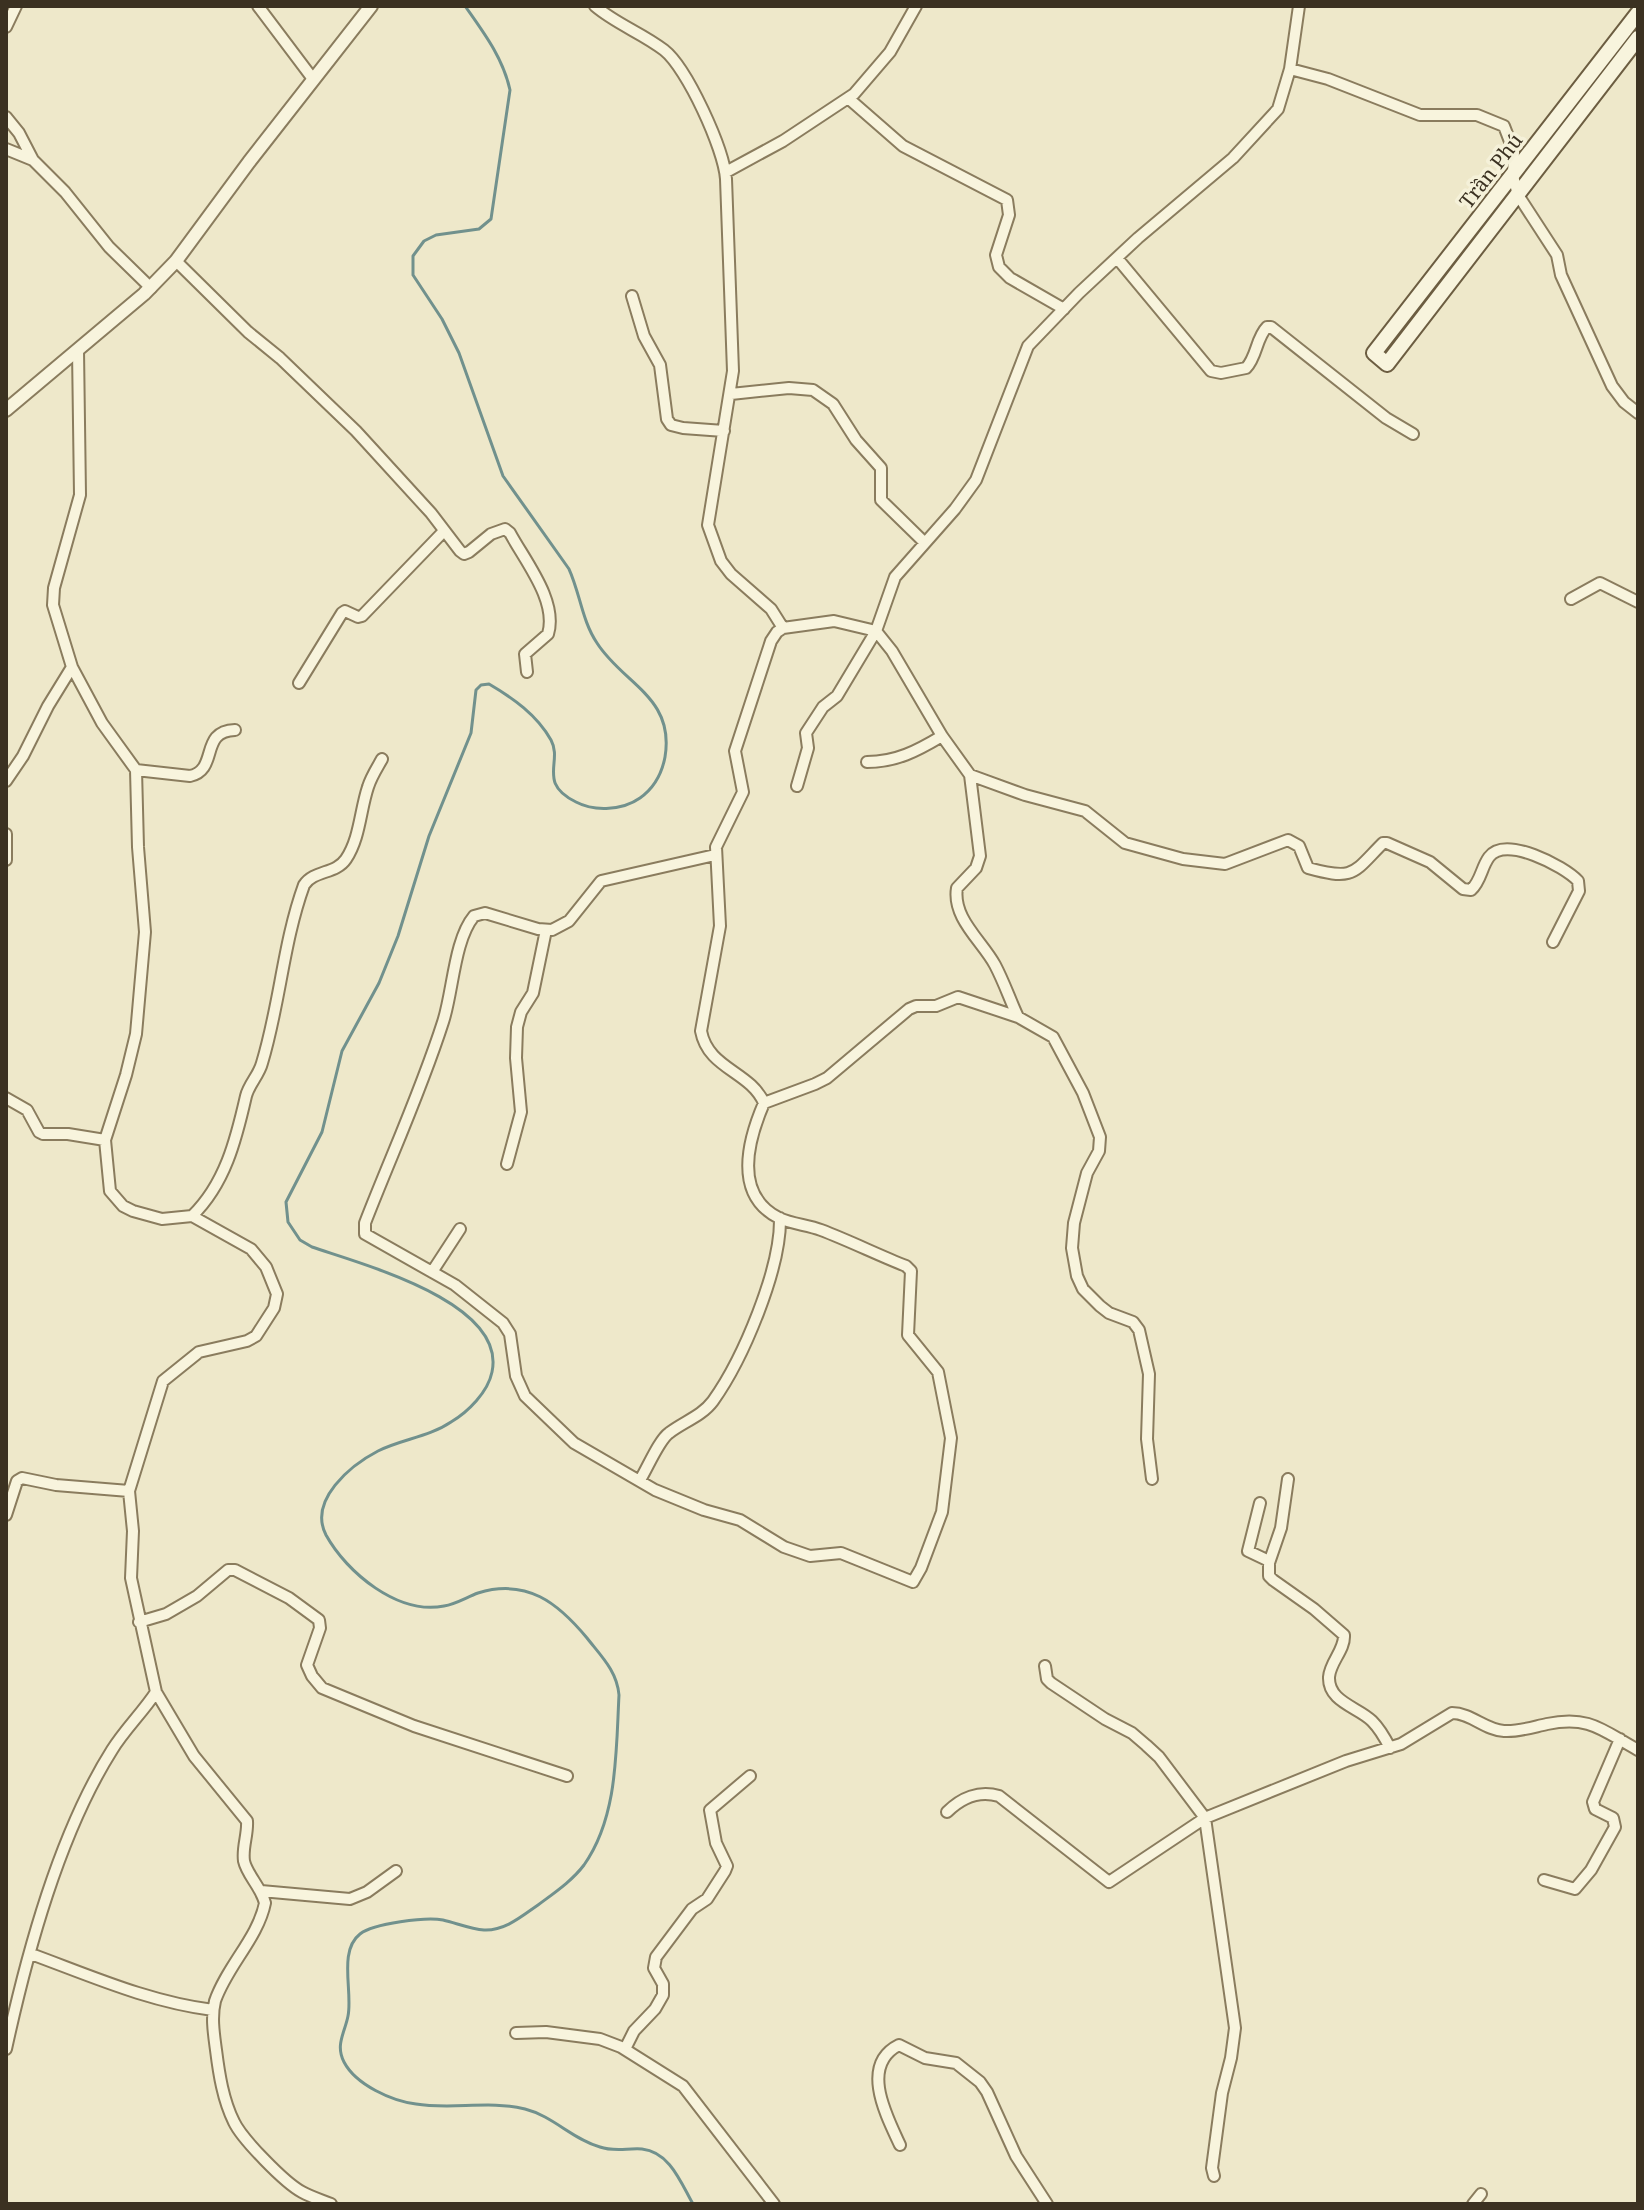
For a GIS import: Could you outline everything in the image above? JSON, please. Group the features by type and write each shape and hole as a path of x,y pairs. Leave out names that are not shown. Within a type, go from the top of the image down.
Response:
{"main road":[{"name":"Trần Phú","path":"1638,13 1374,353 1387,364 1638,38"}],"street":[{"path":"6,27 16,6"},
{"path":"258,6 313,79"},
{"path":"6,410 151,288 176,261 371,6"},
{"path":"595,6 651,40 677,61 701,106 726,172 733,371 708,520 710,536 721,561 731,574 771,609 783,628"},
{"path":"726,172 783,141 848,98 866,82 890,52 916,6"},
{"path":"797,786 808,748 806,733 823,707 837,696 876,631 895,577 955,509 976,480 1023,355 1037,335 1117,258 1233,158 1272,118 1283,100 1299,6"},
{"path":"1290,69 1328,79 1420,115 1477,115 1498,123 1507,132 1514,152 1513,176 1518,195 1557,255 1561,275 1612,386 1624,402 1636,408"},
{"path":"848,98 903,146 1007,200 1009,215 996,255 999,267 1010,278 1064,309"},
{"path":"6,117 19,133 33,160 65,192 109,247 151,288"},
{"path":"6,149 33,160"},
{"path":"1117,258 1211,371 1221,373 1250,366 1261,333 1271,327 1361,400 1413,434"},
{"path":"176,261 347,422 397,474 464,554 498,530 505,529 510,533 544,594 550,614 548,634 525,654 527,672"},
{"path":"632,296 644,336 660,365 667,419 671,425 724,431"},
{"path":"78,350 80,495 52,596 59,630 72,667 102,723 136,770 145,949 136,1034 105,1140 110,1191 123,1206 162,1219 192,1216 251,1249 271,1277 277,1301 256,1336 199,1352 163,1381 129,1491 133,1531 130,1572 156,1692 194,1756 247,1821 243,1852 245,1864 265,1903 250,1938 228,1970 213,2010 222,2086 237,2128 299,2191 331,2204"},
{"path":"731,394 804,388 826,398 881,468 881,500 924,542"},
{"path":"299,683 342,613 345,611 362,616 444,531"},
{"path":"1571,599 1600,583 1638,602"},
{"path":"715,855 601,881 561,927 546,930 482,913 474,916 461,945 450,1000 433,1051 365,1223 366,1235 469,1294 503,1323 513,1344 516,1376 531,1405 574,1443 669,1497 740,1520 784,1547 802,1554 841,1553 907,1581 916,1580 942,1512 951,1438 938,1372 908,1335 911,1271 863,1247 780,1218 756,1198 748,1172 750,1144 764,1103 756,1088 714,1059 702,1038 720,926 715,855 721,835 743,792 736,746 771,641 783,628 834,621 876,631 892,651 942,736 970,775 980,856 976,868 957,888 957,902 961,917 994,963 1018,1017"},
{"path":"6,781 72,667"},
{"path":"136,770 197,775 205,766 215,737 225,730 235,730"},
{"path":"867,762 907,756 942,736"},
{"path":"192,1216 216,1187 237,1137 248,1090 262,1067 282,964 304,885 308,879 341,865 347,858 355,839 368,785 382,759"},
{"path":"970,775 1025,795 1085,811 1125,843 1206,863 1225,864 1288,840 1299,846 1308,868 1349,873 1359,869 1383,843 1387,843 1430,862 1463,889 1471,890 1478,884 1489,857 1496,851 1512,848 1549,860 1578,881 1579,891 1553,942"},
{"path":"6,834 6,860"},
{"path":"507,1164 521,1112 516,1058 517,1027 521,1012 532,998 535,988 546,930"},
{"path":"764,1103 827,1078 916,1006 936,1006 958,997 1018,1017 1053,1037 1083,1093 1100,1137 1099,1151 1087,1173 1079,1200 1072,1248 1077,1276 1083,1289 1109,1313 1133,1322 1139,1330 1149,1374 1147,1439 1152,1479"},
{"path":"6,1098 27,1110 43,1134 105,1140"},
{"path":"640,1480 665,1437 711,1404 736,1359 777,1255 780,1218"},
{"path":"432,1272 460,1229"},
{"path":"6,1515 17,1481 22,1478 56,1485 129,1491"},
{"path":"1288,1479 1281,1528 1269,1563 1269,1576 1344,1635 1344,1642 1329,1676 1332,1690 1344,1703 1372,1721 1390,1748"},
{"path":"1260,1503 1248,1551 1269,1563"},
{"path":"139,1622 174,1610 197,1596 228,1570 235,1570 289,1598 319,1620 320,1628 307,1665 322,1688 414,1726 567,1776"},
{"path":"1045,1666 1047,1679 1051,1683 1095,1713 1132,1733 1153,1751 1205,1818 1235,2028 1222,2093 1212,2168 1214,2176"},
{"path":"6,2049 10,2009 66,1845 112,1751 156,1692"},
{"path":"947,1812 967,1797 982,1794 999,1796 1109,1882 1205,1818 1346,1761 1407,1742 1452,1713 1506,1732 1561,1721 1588,1723 1638,1750"},
{"path":"1544,1880 1575,1889 1591,1870 1615,1827 1613,1818 1595,1809 1593,1802 1620,1739"},
{"path":"625,2049 634,2031 655,2009 663,1995 663,1984 654,1968 656,1957 692,1909 707,1899 727,1866 716,1843 710,1810 750,1776"},
{"path":"261,1891 350,1899 367,1892 396,1871"},
{"path":"31,1954 127,1990 180,2005 213,2010"},
{"path":"516,2033 600,2039 625,2049 689,2091 774,2204"},
{"path":"900,2145 883,2107 878,2084 887,2055 899,2045 925,2058 956,2063 980,2082 1016,2156 1047,2204"},
{"path":"1473,2204 1481,2194"}],"waterway":[{"path":"465,6 498,56 510,90 491,219 479,229 436,235 424,241 413,256 413,275 442,319 459,353 503,476 569,569 588,626 597,643 655,705 666,737 665,757 657,780 640,798 617,807 584,805 564,795 557,787 553,772 554,748 532,715 489,684 481,685 476,690 471,733 429,836 398,936 379,983 342,1051 322,1132 286,1202 288,1222 300,1240 394,1276 455,1306 477,1325 491,1347 490,1379 482,1394 464,1413 434,1431 378,1451 356,1465 335,1485 323,1509 322,1522 326,1535 360,1577 392,1598 409,1604 444,1606 496,1589 526,1591 553,1604 576,1625 612,1671 619,1695 617,1738 613,1783 603,1826 584,1865 556,1891 519,1918 492,1930 443,1920 413,1920 367,1930 353,1941 348,1961 348,2016 340,2050 344,2062 357,2078 396,2099 429,2106 512,2106 535,2112 580,2139 600,2147 652,2151 674,2170 693,2204"}]}
